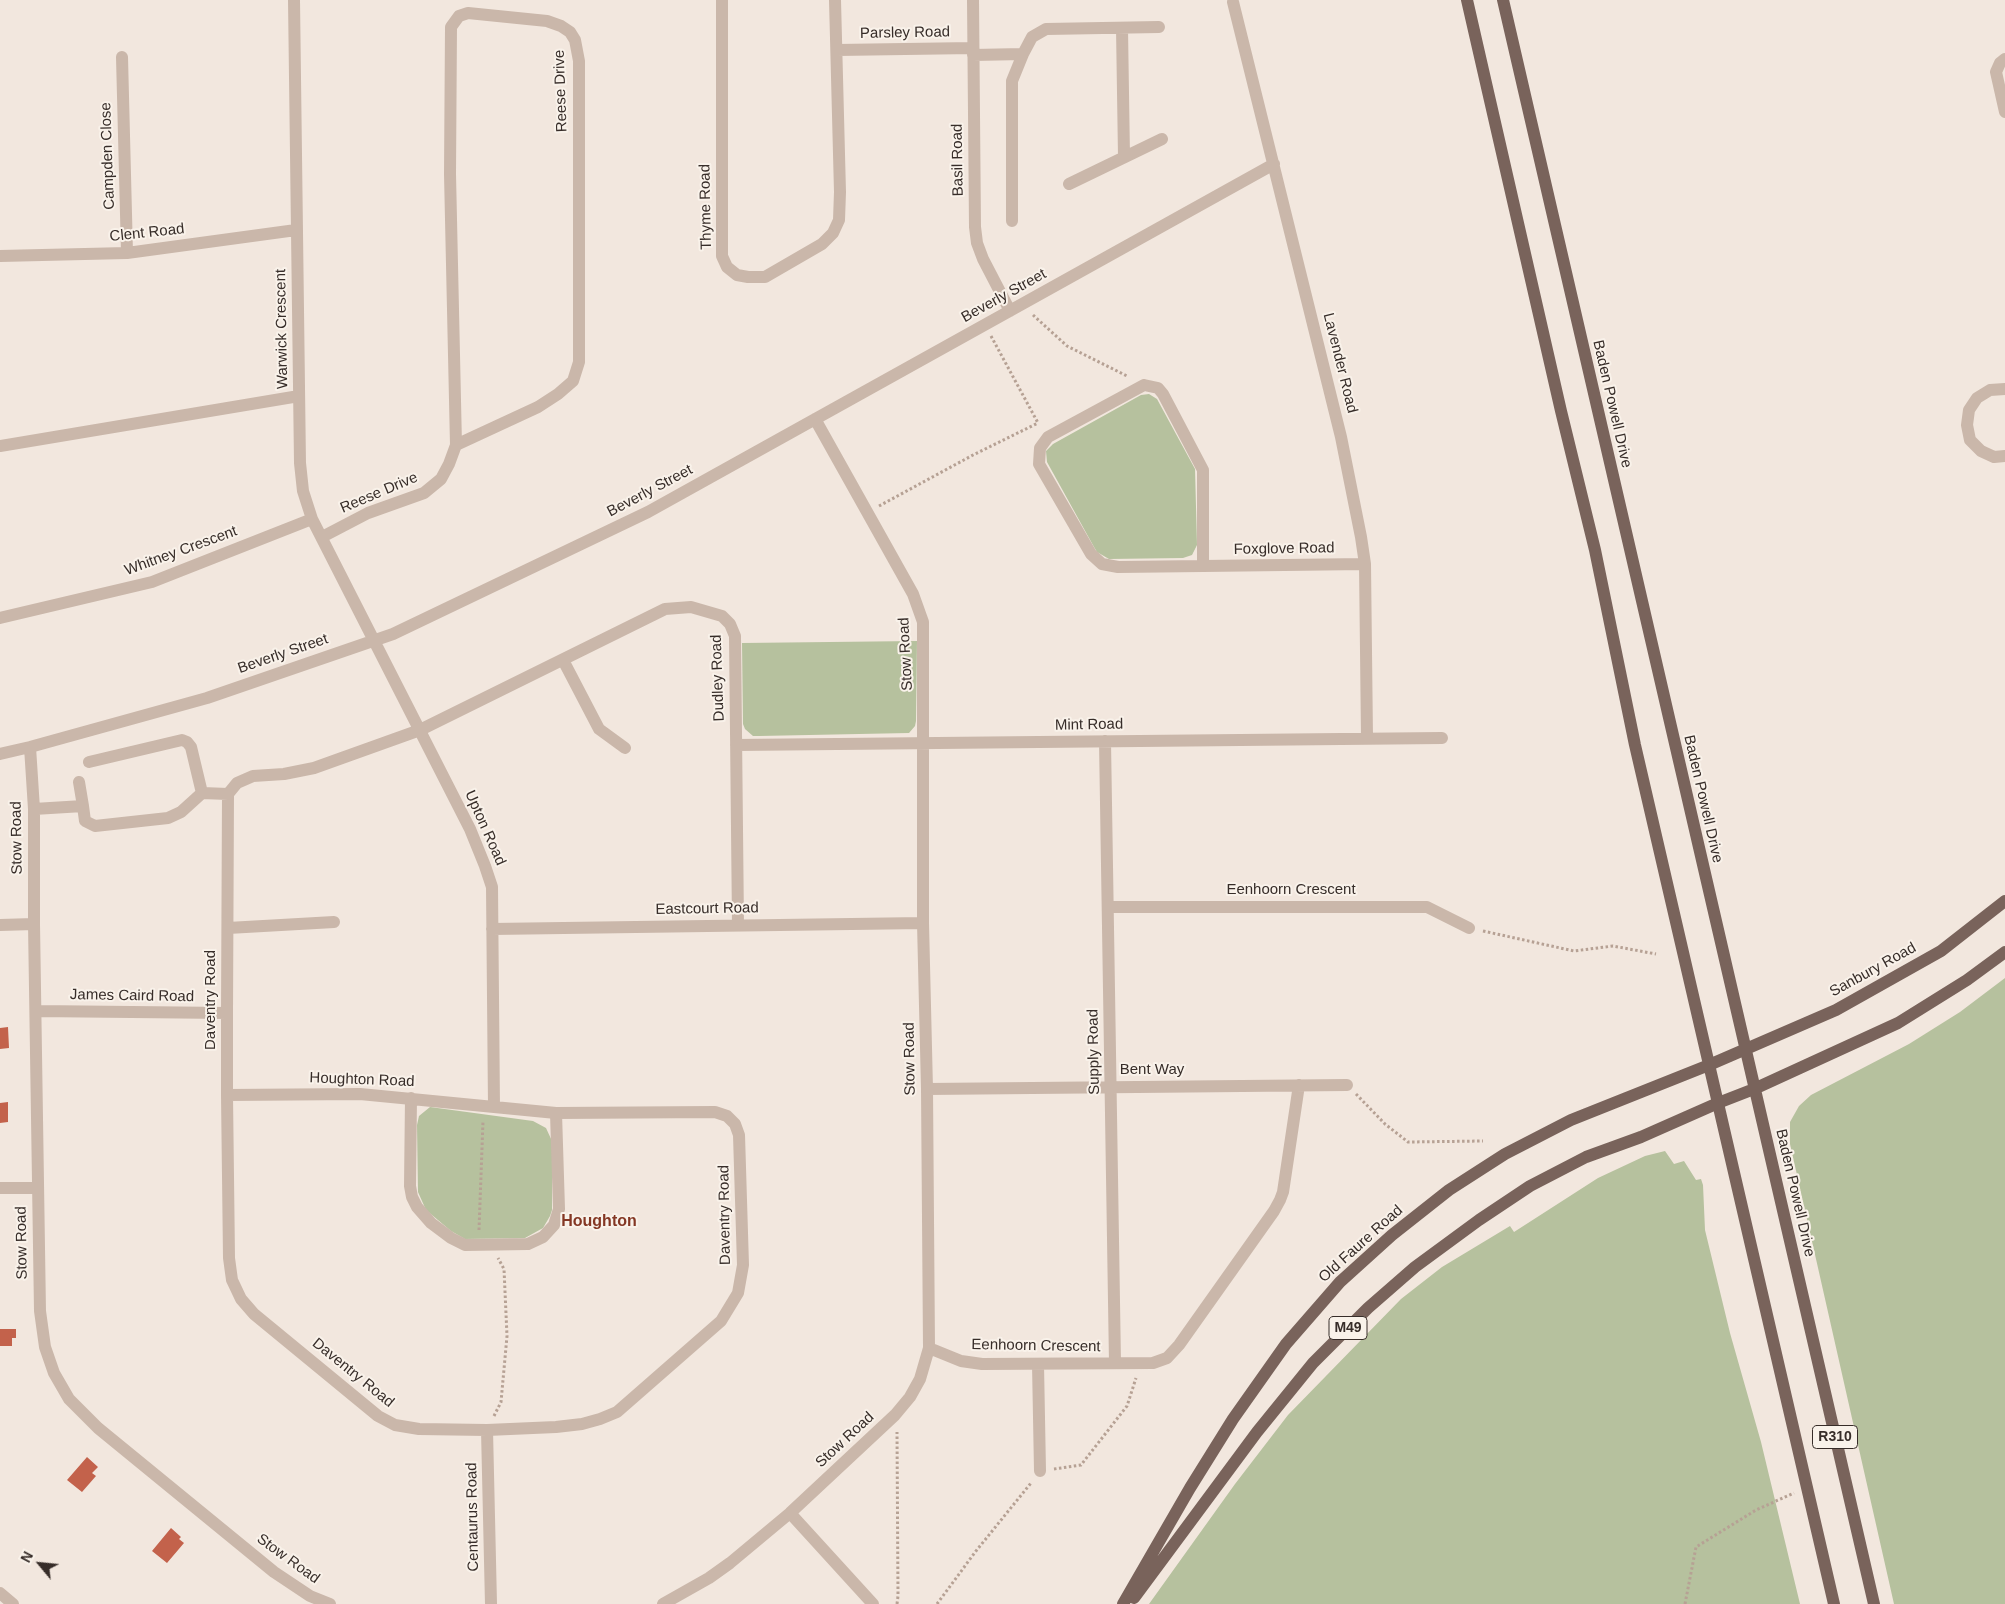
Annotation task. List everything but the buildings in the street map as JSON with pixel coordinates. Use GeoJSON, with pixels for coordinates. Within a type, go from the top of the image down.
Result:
{"type":"FeatureCollection","features":[{"type":"Feature","properties":{"kind":"main road","name":"R310"},"geometry":{"type":"LineString","coordinates":[[1467,0],[1594,550],[1635,745],[1708,1065],[1834,1604]]}},
{"type":"Feature","properties":{"kind":"main road","name":"Baden Powell Drive"},"geometry":{"type":"LineString","coordinates":[[1503,0],[1874,1604]]}},
{"type":"Feature","properties":{"kind":"main road","name":"Sanbury Road"},"geometry":{"type":"LineString","coordinates":[[1745,1048],[1836,1010],[1868,993],[1941,951],[2005,901]]}},
{"type":"Feature","properties":{"kind":"main road"},"geometry":{"type":"LineString","coordinates":[[1718,1103],[1754,1090],[1898,1023],[1967,980],[2005,952]]}},
{"type":"Feature","properties":{"kind":"main road","name":"Old Faure Road"},"geometry":{"type":"LineString","coordinates":[[1123,1604],[1190,1488],[1233,1419],[1286,1344],[1340,1282],[1392,1235],[1449,1190],[1505,1154],[1571,1120],[1708,1065],[1745,1048]]}},
{"type":"Feature","properties":{"kind":"main road","name":"M49"},"geometry":{"type":"LineString","coordinates":[[1130,1604],[1257,1432],[1313,1363],[1368,1308],[1415,1267],[1479,1220],[1530,1186],[1586,1157],[1641,1137],[1718,1103]]}},
{"type":"Feature","properties":{"kind":"street","name":"Warwick Crescent"},"geometry":{"type":"LineString","coordinates":[[294,0],[300,463],[303,491],[312,519],[375,640]]}},
{"type":"Feature","properties":{"kind":"street","name":"Thyme Road"},"geometry":{"type":"LineString","coordinates":[[722,0],[722,256],[727,267],[737,275],[748,277],[765,277],[822,244],[833,233],[839,220],[840,192],[835,0]]}},
{"type":"Feature","properties":{"kind":"street","name":"Basil Road"},"geometry":{"type":"LineString","coordinates":[[973,0],[975,227],[977,243],[983,259],[1010,311]]}},
{"type":"Feature","properties":{"kind":"street","name":"Lavender Road"},"geometry":{"type":"LineString","coordinates":[[1234,2],[1341,437],[1366,564],[1367,738]]}},
{"type":"Feature","properties":{"kind":"street","name":"Reese Drive"},"geometry":{"type":"LineString","coordinates":[[322,537],[368,513],[424,493],[441,479],[450,464],[456,445],[450,174],[451,27],[459,16],[468,13],[547,21],[561,26],[570,32],[575,40],[579,61],[579,362],[573,381],[558,394],[538,407],[456,445]]}},
{"type":"Feature","properties":{"kind":"street"},"geometry":{"type":"LineString","coordinates":[[1012,221],[1012,81],[1032,37],[1046,29],[1159,27]]}},
{"type":"Feature","properties":{"kind":"street"},"geometry":{"type":"LineString","coordinates":[[1122,28],[1124,157]]}},
{"type":"Feature","properties":{"kind":"street","name":"Parsley Road"},"geometry":{"type":"LineString","coordinates":[[837,50],[973,51],[1023,54]]}},
{"type":"Feature","properties":{"kind":"street","name":"Campden Close"},"geometry":{"type":"LineString","coordinates":[[122,57],[127,253]]}},
{"type":"Feature","properties":{"kind":"street"},"geometry":{"type":"LineString","coordinates":[[2005,59],[2000,63],[1996,72],[2005,112]]}},
{"type":"Feature","properties":{"kind":"street"},"geometry":{"type":"LineString","coordinates":[[1069,184],[1162,139]]}},
{"type":"Feature","properties":{"kind":"street","name":"Beverly Street"},"geometry":{"type":"LineString","coordinates":[[0,754],[207,698],[393,634],[648,512],[1274,164]]}},
{"type":"Feature","properties":{"kind":"street","name":"Clent Road"},"geometry":{"type":"LineString","coordinates":[[0,256],[127,253],[296,230]]}},
{"type":"Feature","properties":{"kind":"street"},"geometry":{"type":"LineString","coordinates":[[1137,388],[1144,385],[1152,386],[1163,394],[1203,470],[1203,566]]}},
{"type":"Feature","properties":{"kind":"street","name":"Foxglove Road"},"geometry":{"type":"LineString","coordinates":[[1137,388],[1048,437],[1040,448],[1038,464],[1091,554],[1102,564],[1118,567],[1366,564]]}},
{"type":"Feature","properties":{"kind":"street"},"geometry":{"type":"LineString","coordinates":[[2005,389],[1990,390],[1977,398],[1969,410],[1966,425],[1970,440],[1980,451],[1994,457],[2005,456]]}},
{"type":"Feature","properties":{"kind":"street"},"geometry":{"type":"LineString","coordinates":[[0,446],[299,396]]}},
{"type":"Feature","properties":{"kind":"street","name":"Stow Road"},"geometry":{"type":"LineString","coordinates":[[663,1604],[709,1578],[790,1513],[895,1416],[910,1397],[920,1379],[929,1348],[927,1089],[923,923],[923,622],[913,594],[815,419]]}},
{"type":"Feature","properties":{"kind":"street","name":"Whitney Crescent"},"geometry":{"type":"LineString","coordinates":[[0,618],[7,618],[152,582],[312,519]]}},
{"type":"Feature","properties":{"kind":"street","name":"Dudley Road"},"geometry":{"type":"LineString","coordinates":[[420,730],[665,609],[691,607],[722,616],[730,624],[735,636],[738,925]]}},
{"type":"Feature","properties":{"kind":"street","name":"Upton Road"},"geometry":{"type":"LineString","coordinates":[[375,640],[470,829],[492,887],[494,1107]]}},
{"type":"Feature","properties":{"kind":"street"},"geometry":{"type":"LineString","coordinates":[[563,660],[599,729],[625,748]]}},
{"type":"Feature","properties":{"kind":"street"},"geometry":{"type":"LineString","coordinates":[[79,782],[86,821],[95,826],[168,818],[181,812],[202,792],[228,794],[237,783],[253,776],[284,774],[314,768],[420,730]]}},
{"type":"Feature","properties":{"kind":"street","name":"Mint Road"},"geometry":{"type":"LineString","coordinates":[[736,745],[1442,738]]}},
{"type":"Feature","properties":{"kind":"street"},"geometry":{"type":"LineString","coordinates":[[89,762],[182,740],[187,742],[190,747],[202,792]]}},
{"type":"Feature","properties":{"kind":"street","name":"Supply Road"},"geometry":{"type":"LineString","coordinates":[[1105,741],[1115,1363]]}},
{"type":"Feature","properties":{"kind":"street","name":"Stow Road"},"geometry":{"type":"LineString","coordinates":[[30,747],[34,809],[37,1188],[40,1311],[45,1347],[54,1373],[69,1399],[98,1428],[274,1572],[310,1596],[330,1604]]}},
{"type":"Feature","properties":{"kind":"street","name":"Daventry Road"},"geometry":{"type":"LineString","coordinates":[[228,794],[227,1095],[230,1269],[236,1290],[247,1307],[386,1421],[413,1428],[487,1430],[582,1424],[617,1412],[721,1321],[738,1293],[742,1280],[743,1265],[739,1135],[735,1124],[727,1116],[715,1112],[556,1114],[494,1107]]}},
{"type":"Feature","properties":{"kind":"street"},"geometry":{"type":"LineString","coordinates":[[34,809],[83,806]]}},
{"type":"Feature","properties":{"kind":"street","name":"Eenhoorn Crescent"},"geometry":{"type":"LineString","coordinates":[[1108,907],[1427,907],[1468,928]]}},
{"type":"Feature","properties":{"kind":"street"},"geometry":{"type":"LineString","coordinates":[[228,928],[334,922]]}},
{"type":"Feature","properties":{"kind":"street","name":"Eastcourt Road"},"geometry":{"type":"LineString","coordinates":[[492,929],[923,923]]}},
{"type":"Feature","properties":{"kind":"street"},"geometry":{"type":"LineString","coordinates":[[0,925],[34,924]]}},
{"type":"Feature","properties":{"kind":"street","name":"James Caird Road"},"geometry":{"type":"LineString","coordinates":[[36,1011],[227,1013]]}},
{"type":"Feature","properties":{"kind":"street","name":"Eenhoorn Crescent"},"geometry":{"type":"LineString","coordinates":[[929,1348],[961,1361],[982,1364],[1140,1363],[1160,1361],[1174,1352],[1274,1211],[1283,1192],[1299,1085]]}},
{"type":"Feature","properties":{"kind":"street","name":"Bent Way"},"geometry":{"type":"LineString","coordinates":[[927,1089],[1347,1085]]}},
{"type":"Feature","properties":{"kind":"street","name":"Houghton Road"},"geometry":{"type":"LineString","coordinates":[[227,1095],[360,1094],[494,1107]]}},
{"type":"Feature","properties":{"kind":"street"},"geometry":{"type":"LineString","coordinates":[[411,1098],[410,1186],[417,1207],[431,1223],[465,1245],[528,1244],[543,1238],[554,1225],[559,1209],[556,1114]]}},
{"type":"Feature","properties":{"kind":"street"},"geometry":{"type":"LineString","coordinates":[[0,1188],[37,1188]]}},
{"type":"Feature","properties":{"kind":"street"},"geometry":{"type":"LineString","coordinates":[[1038,1364],[1040,1471]]}},
{"type":"Feature","properties":{"kind":"street","name":"Centaurus Road"},"geometry":{"type":"LineString","coordinates":[[487,1430],[491,1604]]}},
{"type":"Feature","properties":{"kind":"street"},"geometry":{"type":"LineString","coordinates":[[790,1513],[873,1604]]}},
{"type":"Feature","properties":{"kind":"street"},"geometry":{"type":"LineString","coordinates":[[0,1594],[13,1604]]}},
{"type":"Feature","properties":{"kind":"path"},"geometry":{"type":"LineString","coordinates":[[1025,303],[1034,318],[1067,346],[1132,379],[1137,388]]}},
{"type":"Feature","properties":{"kind":"path"},"geometry":{"type":"LineString","coordinates":[[989,333],[1040,427]]}},
{"type":"Feature","properties":{"kind":"path"},"geometry":{"type":"LineString","coordinates":[[868,512],[973,455],[1038,423]]}},
{"type":"Feature","properties":{"kind":"path"},"geometry":{"type":"LineString","coordinates":[[1468,928],[1574,951],[1612,946],[1656,954]]}},
{"type":"Feature","properties":{"kind":"path"},"geometry":{"type":"LineString","coordinates":[[1347,1085],[1385,1124],[1408,1142],[1483,1141]]}},
{"type":"Feature","properties":{"kind":"path"},"geometry":{"type":"LineString","coordinates":[[479,1237],[483,1118]]}},
{"type":"Feature","properties":{"kind":"path"},"geometry":{"type":"LineString","coordinates":[[487,1430],[501,1402],[507,1336],[504,1269],[492,1246]]}},
{"type":"Feature","properties":{"kind":"path"},"geometry":{"type":"LineString","coordinates":[[937,1604],[976,1551],[1040,1471],[1081,1465],[1127,1406],[1140,1363]]}},
{"type":"Feature","properties":{"kind":"path"},"geometry":{"type":"LineString","coordinates":[[895,1416],[898,1450],[897,1604]]}},
{"type":"Feature","properties":{"kind":"path"},"geometry":{"type":"LineString","coordinates":[[1686,1604],[1696,1547],[1756,1510],[1806,1488]]}},
{"type":"Feature","properties":{"kind":"green space"},"geometry":{"type":"Polygon","coordinates":[[[1149,394],[1157,399],[1195,469],[1197,545],[1192,555],[1183,558],[1109,559],[1097,552],[1094,547],[1047,462],[1046,451],[1053,444],[1141,395],[1149,394]]]}},
{"type":"Feature","properties":{"kind":"green space"},"geometry":{"type":"Polygon","coordinates":[[[917,641],[916,721],[915,726],[909,733],[753,736],[745,729],[743,724],[742,643],[917,641]]]}},
{"type":"Feature","properties":{"kind":"green space"},"geometry":{"type":"Polygon","coordinates":[[[2005,978],[2005,1604],[1894,1604],[1790,1144],[1790,1122],[1799,1106],[1811,1095],[1909,1044],[1960,1012],[2005,978]]]}},
{"type":"Feature","properties":{"kind":"green space"},"geometry":{"type":"Polygon","coordinates":[[[430,1107],[533,1121],[546,1128],[552,1141],[552,1210],[543,1228],[525,1238],[465,1239],[451,1231],[426,1210],[418,1192],[417,1125],[419,1116],[430,1107]]]}},
{"type":"Feature","properties":{"kind":"green space"},"geometry":{"type":"Polygon","coordinates":[[[1665,1151],[1674,1164],[1684,1161],[1696,1180],[1701,1179],[1703,1185],[1705,1230],[1730,1333],[1761,1442],[1800,1604],[1149,1604],[1235,1484],[1288,1415],[1401,1299],[1442,1267],[1510,1226],[1514,1232],[1598,1178],[1645,1156],[1665,1151]]]}},
{"type":"Feature","properties":{"kind":"district","name":"Houghton"},"geometry":{"type":"Point","coordinates":[599,1222]}}]}
